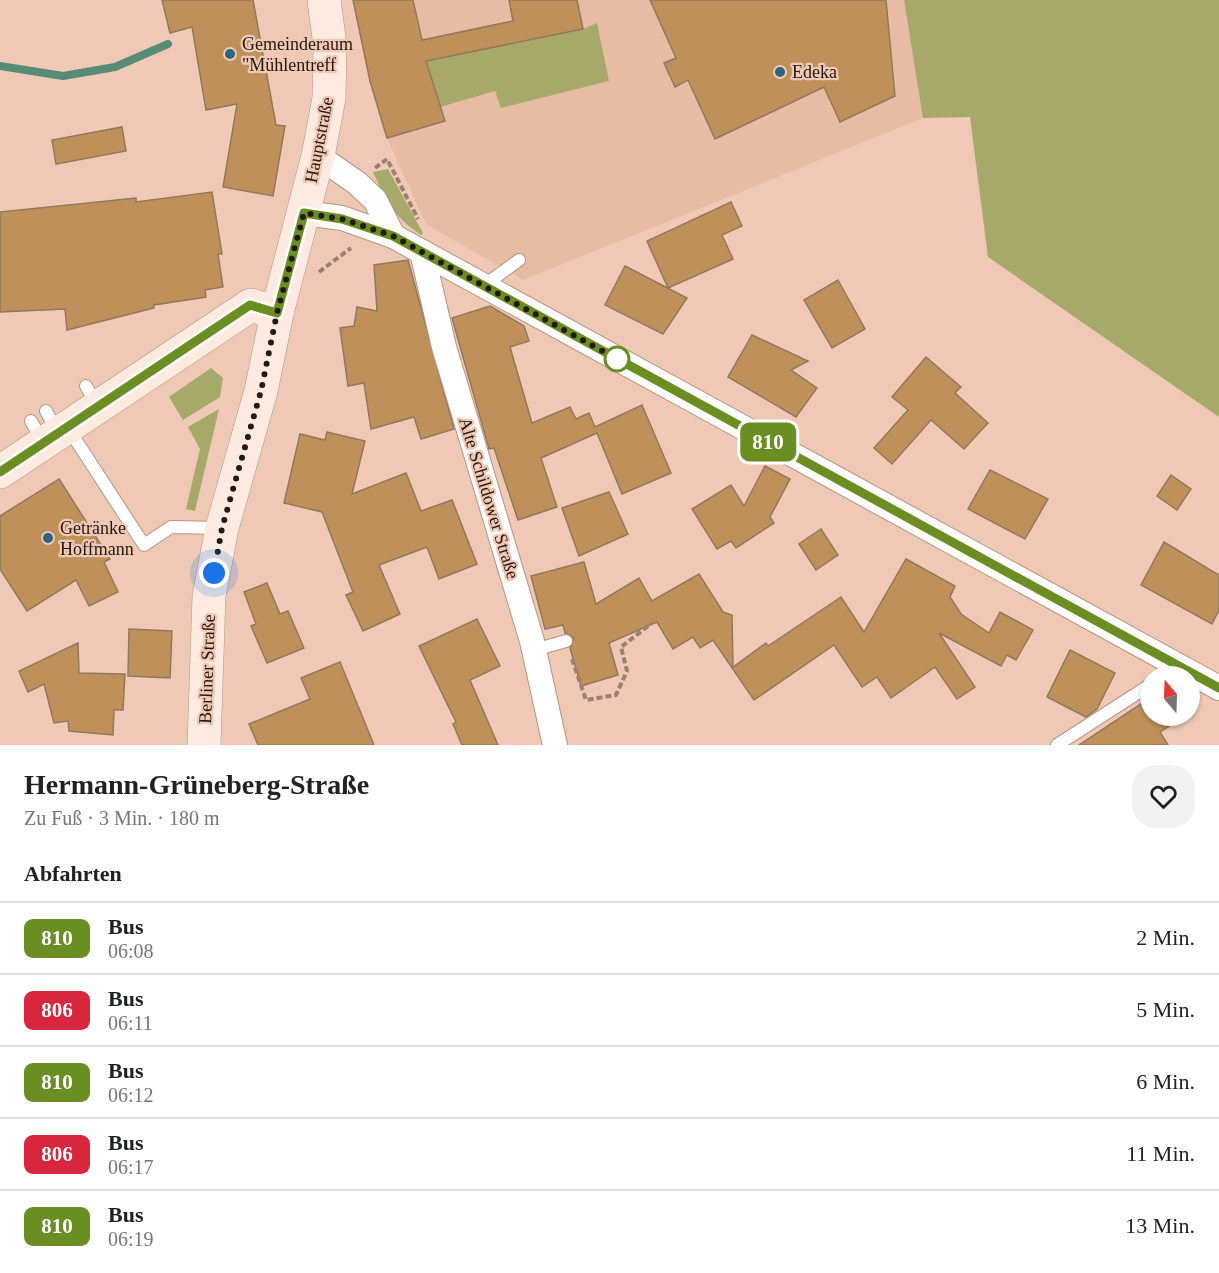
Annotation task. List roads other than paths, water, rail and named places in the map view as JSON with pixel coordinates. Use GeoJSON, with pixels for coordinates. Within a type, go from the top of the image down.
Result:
{"type":"FeatureCollection","features":[{"type":"Feature","properties":{"kind":"main road","name":"Hauptstraße"},"geometry":{"type":"LineString","coordinates":[[277,313],[318,156],[329,88],[330,45],[324,0]]}},
{"type":"Feature","properties":{"kind":"main road"},"geometry":{"type":"LineString","coordinates":[[0,472],[50,427],[92,396],[250,305],[277,313]]}},
{"type":"Feature","properties":{"kind":"main road","name":"Berliner Straße"},"geometry":{"type":"LineString","coordinates":[[204,745],[209,596],[222,528],[261,391],[277,313]]}},
{"type":"Feature","properties":{"kind":"street"},"geometry":{"type":"LineString","coordinates":[[318,156],[357,183],[375,200],[393,236]]}},
{"type":"Feature","properties":{"kind":"street"},"geometry":{"type":"LineString","coordinates":[[304,213],[342,219],[393,236],[1161,666]]}},
{"type":"Feature","properties":{"kind":"street","name":"Alte Schildower Straße"},"geometry":{"type":"LineString","coordinates":[[422,252],[444,347],[534,650],[555,745]]}},
{"type":"Feature","properties":{"kind":"street"},"geometry":{"type":"LineString","coordinates":[[1200,681],[1219,688]]}},
{"type":"Feature","properties":{"kind":"lane"},"geometry":{"type":"LineString","coordinates":[[482,287],[519,260]]}},
{"type":"Feature","properties":{"kind":"lane"},"geometry":{"type":"LineString","coordinates":[[50,427],[144,545],[171,527],[222,528]]}},
{"type":"Feature","properties":{"kind":"lane"},"geometry":{"type":"LineString","coordinates":[[534,650],[566,641]]}},
{"type":"Feature","properties":{"kind":"lane"},"geometry":{"type":"LineString","coordinates":[[1057,745],[1140,691]]}},
{"type":"Feature","properties":{"kind":"waterway"},"geometry":{"type":"LineString","coordinates":[[0,66],[63,76],[115,67],[168,44]]}},
{"type":"Feature","properties":{"kind":"place","name":"Gemeinderaum \"Mühlentreff"},"geometry":{"type":"Point","coordinates":[230,54]}},
{"type":"Feature","properties":{"kind":"place","name":"Edeka"},"geometry":{"type":"Point","coordinates":[780,72]}},
{"type":"Feature","properties":{"kind":"place","name":"Getränke Hoffmann"},"geometry":{"type":"Point","coordinates":[48,538]}}]}
